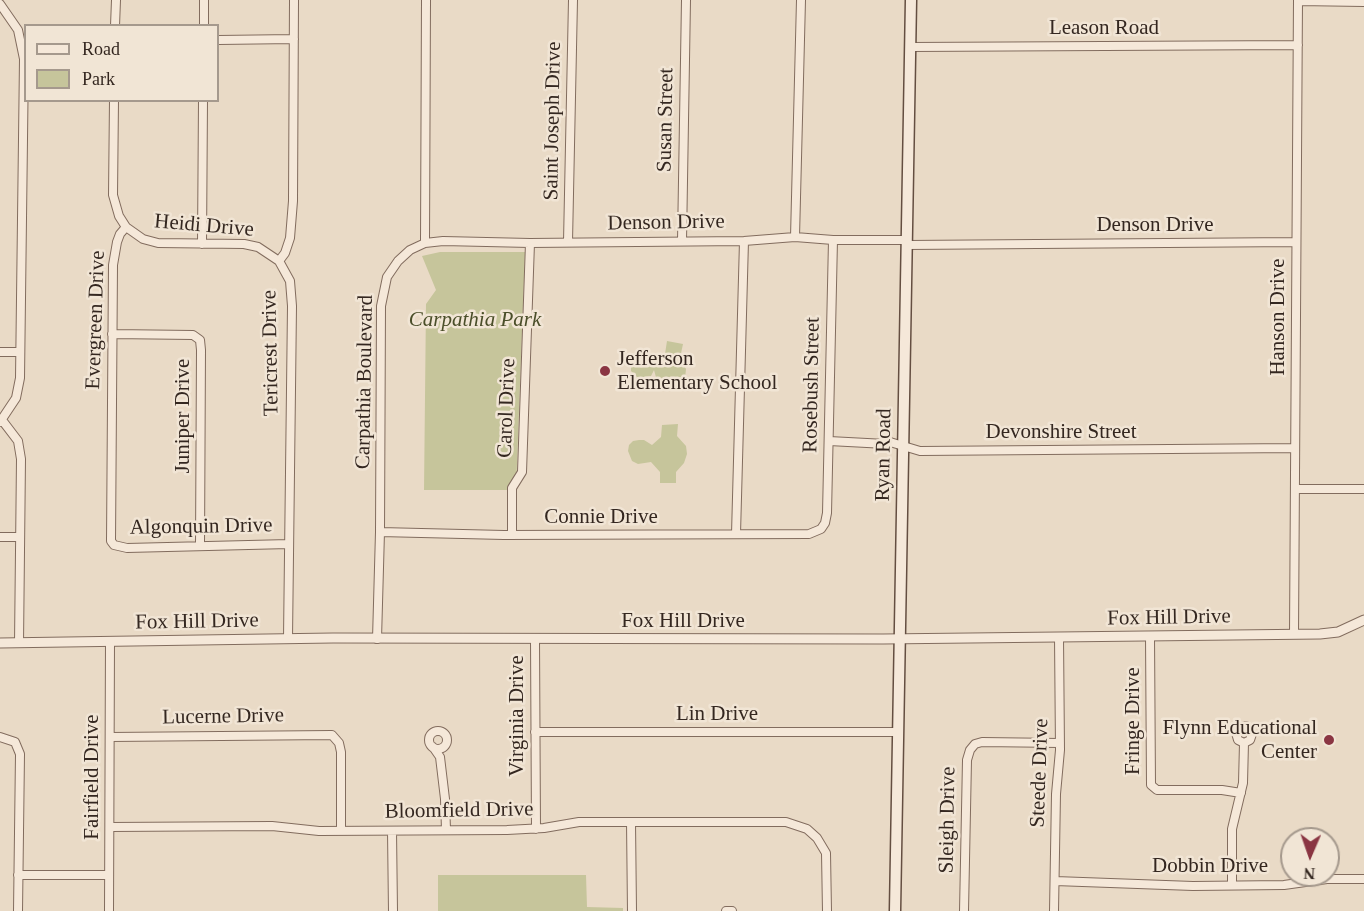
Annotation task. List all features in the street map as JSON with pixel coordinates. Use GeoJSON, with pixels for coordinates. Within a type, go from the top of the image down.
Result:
{"type":"FeatureCollection","features":[{"type":"Feature","properties":{"kind":"main road","name":"Ryan Road"},"geometry":{"type":"LineString","coordinates":[[895,911],[911,0]]}},
{"type":"Feature","properties":{"kind":"street"},"geometry":{"type":"LineString","coordinates":[[3,0],[0,4],[18,30],[24,59],[19,389],[1,421],[13,433],[20,450],[19,643]]}},
{"type":"Feature","properties":{"kind":"street"},"geometry":{"type":"LineString","coordinates":[[115,24],[116,0]]}},
{"type":"Feature","properties":{"kind":"street"},"geometry":{"type":"LineString","coordinates":[[204,0],[204,24]]}},
{"type":"Feature","properties":{"kind":"street","name":"Tericrest Drive"},"geometry":{"type":"LineString","coordinates":[[288,638],[291,294],[290,281],[279,261],[288,246],[292,219],[294,0]]}},
{"type":"Feature","properties":{"kind":"street"},"geometry":{"type":"LineString","coordinates":[[425,243],[426,0]]}},
{"type":"Feature","properties":{"kind":"street","name":"Saint Joseph Drive"},"geometry":{"type":"LineString","coordinates":[[568,242],[573,0]]}},
{"type":"Feature","properties":{"kind":"street","name":"Susan Street"},"geometry":{"type":"LineString","coordinates":[[682,241],[686,0]]}},
{"type":"Feature","properties":{"kind":"street"},"geometry":{"type":"LineString","coordinates":[[795,237],[801,0]]}},
{"type":"Feature","properties":{"kind":"street"},"geometry":{"type":"LineString","coordinates":[[1298,1],[1364,2]]}},
{"type":"Feature","properties":{"kind":"street","name":"Hanson Drive"},"geometry":{"type":"LineString","coordinates":[[1294,634],[1298,1]]}},
{"type":"Feature","properties":{"kind":"street"},"geometry":{"type":"LineString","coordinates":[[219,40],[294,39]]}},
{"type":"Feature","properties":{"kind":"street","name":"Leason Road"},"geometry":{"type":"LineString","coordinates":[[910,47],[1298,45]]}},
{"type":"Feature","properties":{"kind":"street","name":"Evergreen Drive"},"geometry":{"type":"LineString","coordinates":[[114,102],[113,195],[118,216],[126,227],[120,234],[114,254],[110,532],[114,545]]}},
{"type":"Feature","properties":{"kind":"street"},"geometry":{"type":"LineString","coordinates":[[202,244],[203,102]]}},
{"type":"Feature","properties":{"kind":"street","name":"Heidi Drive"},"geometry":{"type":"LineString","coordinates":[[126,227],[135,235],[154,243],[251,245],[266,251],[279,261]]}},
{"type":"Feature","properties":{"kind":"street","name":"Denson Drive"},"geometry":{"type":"LineString","coordinates":[[425,243],[443,241],[530,243],[744,241],[795,237],[907,242],[1296,242]]}},
{"type":"Feature","properties":{"kind":"street","name":"Rosebush Street"},"geometry":{"type":"LineString","coordinates":[[820,529],[825,523],[827,513],[833,240]]}},
{"type":"Feature","properties":{"kind":"street"},"geometry":{"type":"LineString","coordinates":[[736,534],[744,241]]}},
{"type":"Feature","properties":{"kind":"street","name":"Carpathia Boulevard"},"geometry":{"type":"LineString","coordinates":[[377,639],[383,292],[387,277],[398,261],[410,250],[425,243]]}},
{"type":"Feature","properties":{"kind":"street","name":"Carol Drive"},"geometry":{"type":"LineString","coordinates":[[512,535],[512,488],[522,472],[530,243]]}},
{"type":"Feature","properties":{"kind":"street","name":"Juniper Drive"},"geometry":{"type":"LineString","coordinates":[[112,334],[193,335],[200,340],[200,546]]}},
{"type":"Feature","properties":{"kind":"street"},"geometry":{"type":"LineString","coordinates":[[0,352],[20,352]]}},
{"type":"Feature","properties":{"kind":"street","name":"Devonshire Street"},"geometry":{"type":"LineString","coordinates":[[829,441],[886,444],[890,442],[920,451],[1295,448]]}},
{"type":"Feature","properties":{"kind":"street"},"geometry":{"type":"LineString","coordinates":[[1295,489],[1364,489]]}},
{"type":"Feature","properties":{"kind":"street","name":"Connie Drive"},"geometry":{"type":"LineString","coordinates":[[380,532],[512,535],[809,534],[820,529]]}},
{"type":"Feature","properties":{"kind":"street"},"geometry":{"type":"LineString","coordinates":[[0,537],[19,537]]}},
{"type":"Feature","properties":{"kind":"street","name":"Algonquin Drive"},"geometry":{"type":"LineString","coordinates":[[114,545],[127,548],[289,544]]}},
{"type":"Feature","properties":{"kind":"street","name":"Fox Hill Drive"},"geometry":{"type":"LineString","coordinates":[[0,643],[288,638],[899,638],[1294,634],[1338,632],[1364,620]]}},
{"type":"Feature","properties":{"kind":"street","name":"Fringe Drive"},"geometry":{"type":"LineString","coordinates":[[1150,636],[1150,785],[1157,790],[1222,790],[1241,794]]}},
{"type":"Feature","properties":{"kind":"street","name":"Steede Drive"},"geometry":{"type":"LineString","coordinates":[[1054,911],[1060,743],[1059,637]]}},
{"type":"Feature","properties":{"kind":"street","name":"Virginia Drive"},"geometry":{"type":"LineString","coordinates":[[535,639],[536,829]]}},
{"type":"Feature","properties":{"kind":"street","name":"Fairfield Drive"},"geometry":{"type":"LineString","coordinates":[[109,911],[110,642]]}},
{"type":"Feature","properties":{"kind":"street"},"geometry":{"type":"LineString","coordinates":[[440,757],[429,740],[436,731],[442,732],[447,741],[440,757],[446,830]]}},
{"type":"Feature","properties":{"kind":"street","name":"Lin Drive"},"geometry":{"type":"LineString","coordinates":[[535,732],[898,732]]}},
{"type":"Feature","properties":{"kind":"street","name":"Lucerne Drive"},"geometry":{"type":"LineString","coordinates":[[110,737],[326,734],[336,738],[341,752],[341,831]]}},
{"type":"Feature","properties":{"kind":"street"},"geometry":{"type":"LineString","coordinates":[[0,737],[15,742],[20,754],[18,911]]}},
{"type":"Feature","properties":{"kind":"street","name":"Sleigh Drive"},"geometry":{"type":"LineString","coordinates":[[964,911],[967,760],[970,750],[975,744],[982,742],[1060,743]]}},
{"type":"Feature","properties":{"kind":"street"},"geometry":{"type":"LineString","coordinates":[[1232,885],[1232,829],[1244,775],[1244,743]]}},
{"type":"Feature","properties":{"kind":"street"},"geometry":{"type":"LineString","coordinates":[[433,747],[439,749],[444,746]]}},
{"type":"Feature","properties":{"kind":"street","name":"Bloomfield Drive"},"geometry":{"type":"LineString","coordinates":[[110,827],[272,826],[308,831],[393,831],[536,829],[579,822],[778,821],[793,823],[807,829],[817,838],[826,853],[827,911]]}},
{"type":"Feature","properties":{"kind":"street"},"geometry":{"type":"LineString","coordinates":[[631,822],[632,911]]}},
{"type":"Feature","properties":{"kind":"street"},"geometry":{"type":"LineString","coordinates":[[393,831],[393,911]]}},
{"type":"Feature","properties":{"kind":"street"},"geometry":{"type":"LineString","coordinates":[[18,875],[109,875]]}},
{"type":"Feature","properties":{"kind":"street","name":"Dobbin Drive"},"geometry":{"type":"LineString","coordinates":[[1055,881],[1193,886],[1291,884],[1327,879],[1364,879]]}},
{"type":"Feature","properties":{"kind":"street"},"geometry":{"type":"LineString","coordinates":[[726,911],[732,911]]}},
{"type":"Feature","properties":{"kind":"green space","name":"Carpathia Park"},"geometry":{"type":"Polygon","coordinates":[[[440,252],[525,252],[516,490],[424,490],[426,304],[436,290],[422,256],[440,252]]]}},
{"type":"Feature","properties":{"kind":"green space"},"geometry":{"type":"Polygon","coordinates":[[[667,341],[683,344],[680,358],[686,369],[685,379],[677,385],[667,387],[657,381],[654,370],[651,376],[645,377],[637,377],[631,371],[631,363],[640,352],[655,358],[665,354],[667,341]]]}},
{"type":"Feature","properties":{"kind":"green space"},"geometry":{"type":"Polygon","coordinates":[[[678,424],[677,436],[686,446],[687,454],[684,463],[676,472],[676,483],[660,483],[660,472],[651,462],[638,464],[632,461],[628,451],[629,445],[633,441],[644,440],[652,445],[661,437],[662,425],[678,424]]]}},
{"type":"Feature","properties":{"kind":"green space"},"geometry":{"type":"Polygon","coordinates":[[[438,875],[586,875],[587,907],[623,908],[623,911],[438,911],[438,875]]]}},
{"type":"Feature","properties":{"kind":"place","name":"Jefferson Elementary School"},"geometry":{"type":"Point","coordinates":[605,371]}},
{"type":"Feature","properties":{"kind":"place","name":"Flynn Educational Center"},"geometry":{"type":"Point","coordinates":[1329,740]}}]}
